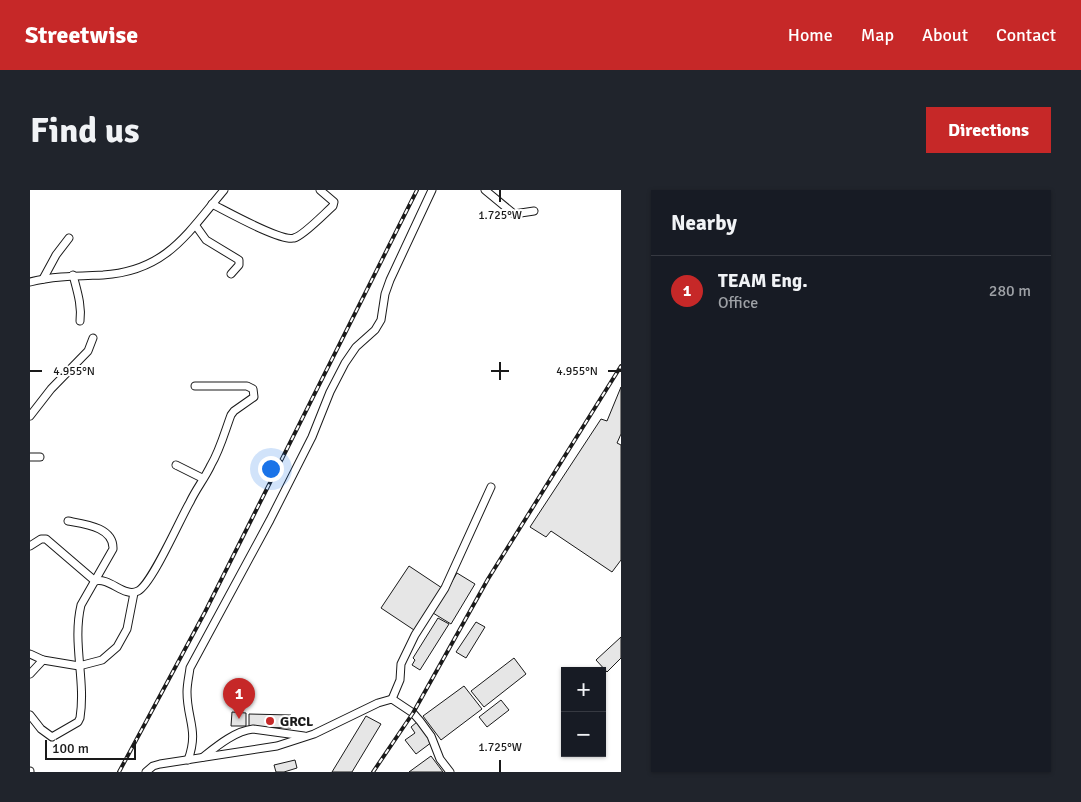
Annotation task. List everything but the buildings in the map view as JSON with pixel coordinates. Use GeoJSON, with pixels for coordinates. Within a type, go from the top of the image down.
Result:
{"type":"FeatureCollection","features":[{"type":"Feature","properties":{"kind":"street"},"geometry":{"type":"LineString","coordinates":[[30,282],[73,275],[130,271],[156,261],[180,243],[224,190]]}},
{"type":"Feature","properties":{"kind":"street"},"geometry":{"type":"LineString","coordinates":[[212,204],[270,232],[291,239],[298,236],[333,206],[334,202],[320,190]]}},
{"type":"Feature","properties":{"kind":"street"},"geometry":{"type":"LineString","coordinates":[[188,760],[193,746],[194,733],[186,694],[190,668],[270,520],[312,437],[330,392],[345,363],[356,347],[375,330],[381,320],[385,294],[390,280],[432,190]]}},
{"type":"Feature","properties":{"kind":"street"},"geometry":{"type":"LineString","coordinates":[[485,190],[514,214],[534,212]]}},
{"type":"Feature","properties":{"kind":"street"},"geometry":{"type":"LineString","coordinates":[[196,226],[206,240],[239,260],[239,265],[231,274]]}},
{"type":"Feature","properties":{"kind":"street"},"geometry":{"type":"LineString","coordinates":[[43,279],[56,255],[69,238]]}},
{"type":"Feature","properties":{"kind":"street"},"geometry":{"type":"LineString","coordinates":[[73,275],[80,302],[80,321]]}},
{"type":"Feature","properties":{"kind":"street"},"geometry":{"type":"LineString","coordinates":[[30,416],[51,389],[88,351],[94,338]]}},
{"type":"Feature","properties":{"kind":"street"},"geometry":{"type":"LineString","coordinates":[[30,546],[41,539],[46,539],[95,581],[104,580],[127,592],[134,593],[142,589],[202,478],[212,465],[231,415],[254,397],[253,389],[247,386],[195,386]]}},
{"type":"Feature","properties":{"kind":"street"},"geometry":{"type":"LineString","coordinates":[[30,457],[40,457]]}},
{"type":"Feature","properties":{"kind":"street"},"geometry":{"type":"LineString","coordinates":[[176,464],[202,478]]}},
{"type":"Feature","properties":{"kind":"street"},"geometry":{"type":"LineString","coordinates":[[392,699],[400,680],[401,664],[415,635],[445,588],[491,487]]}},
{"type":"Feature","properties":{"kind":"street"},"geometry":{"type":"LineString","coordinates":[[30,715],[41,729],[52,737],[78,722],[82,688],[77,641],[78,615],[81,605],[113,548],[108,535],[101,530],[68,521]]}},
{"type":"Feature","properties":{"kind":"street"},"geometry":{"type":"LineString","coordinates":[[30,654],[43,660],[79,666],[102,660],[117,647],[127,629],[134,593]]}},
{"type":"Feature","properties":{"kind":"street"},"geometry":{"type":"LineString","coordinates":[[30,674],[43,660]]}},
{"type":"Feature","properties":{"kind":"street"},"geometry":{"type":"LineString","coordinates":[[146,772],[160,764],[278,746],[307,736],[378,703],[392,699],[413,713],[420,721],[431,736],[440,759],[450,772]]}},
{"type":"Feature","properties":{"kind":"street"},"geometry":{"type":"LineString","coordinates":[[200,758],[220,743],[246,730],[254,729],[307,736]]}},
{"type":"Feature","properties":{"kind":"railway"},"geometry":{"type":"LineString","coordinates":[[119,772],[205,612],[417,190]]}},
{"type":"Feature","properties":{"kind":"railway"},"geometry":{"type":"LineString","coordinates":[[373,772],[413,713],[488,579],[621,366]]}},
{"type":"Feature","properties":{"kind":"place","name":"TEAM Eng."},"geometry":{"type":"Point","coordinates":[239,719]}},
{"type":"Feature","properties":{"kind":"place","name":"GRCL"},"geometry":{"type":"Point","coordinates":[270,721]}}]}
